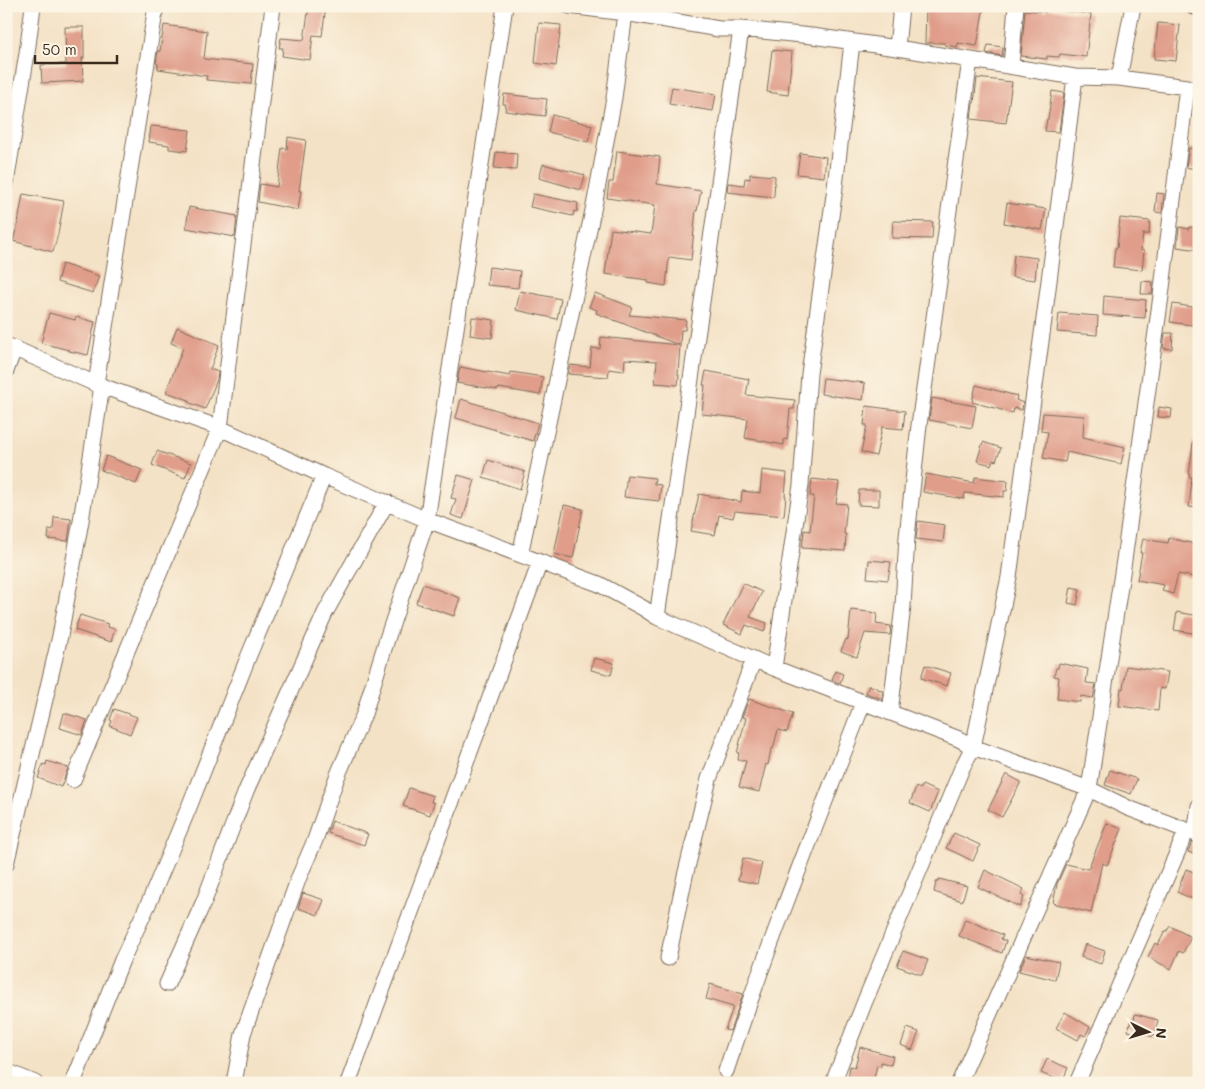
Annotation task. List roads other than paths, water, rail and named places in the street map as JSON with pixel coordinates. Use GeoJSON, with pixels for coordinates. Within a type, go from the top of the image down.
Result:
{"type":"FeatureCollection","features":[{"type":"Feature","properties":{"kind":"street"},"geometry":{"type":"LineString","coordinates":[[6,183],[33,6]]}},
{"type":"Feature","properties":{"kind":"street"},"geometry":{"type":"LineString","coordinates":[[6,864],[60,636],[81,521],[99,385],[156,6]]}},
{"type":"Feature","properties":{"kind":"street"},"geometry":{"type":"LineString","coordinates":[[73,780],[220,428],[273,6]]}},
{"type":"Feature","properties":{"kind":"street"},"geometry":{"type":"LineString","coordinates":[[234,1083],[243,1034],[299,877],[364,714],[427,520],[506,6]]}},
{"type":"Feature","properties":{"kind":"street"},"geometry":{"type":"LineString","coordinates":[[569,6],[625,13],[719,29],[741,29],[812,36],[1075,77],[1119,78],[1193,89],[1089,789],[959,1083]]}},
{"type":"Feature","properties":{"kind":"street"},"geometry":{"type":"LineString","coordinates":[[897,48],[901,6]]}},
{"type":"Feature","properties":{"kind":"street"},"geometry":{"type":"LineString","coordinates":[[1011,66],[1016,6]]}},
{"type":"Feature","properties":{"kind":"street"},"geometry":{"type":"LineString","coordinates":[[1119,78],[1133,6]]}},
{"type":"Feature","properties":{"kind":"street"},"geometry":{"type":"LineString","coordinates":[[520,555],[595,201],[614,98],[625,13]]}},
{"type":"Feature","properties":{"kind":"street"},"geometry":{"type":"LineString","coordinates":[[657,617],[741,29]]}},
{"type":"Feature","properties":{"kind":"street"},"geometry":{"type":"LineString","coordinates":[[774,668],[801,485],[809,374],[834,196],[852,43]]}},
{"type":"Feature","properties":{"kind":"street"},"geometry":{"type":"LineString","coordinates":[[890,713],[903,606],[907,537],[920,425],[970,60]]}},
{"type":"Feature","properties":{"kind":"street"},"geometry":{"type":"LineString","coordinates":[[833,1083],[958,777],[973,747],[1009,577],[1075,77]]}},
{"type":"Feature","properties":{"kind":"street"},"geometry":{"type":"LineString","coordinates":[[6,371],[10,347],[99,385],[220,428],[324,476],[427,520],[599,584],[657,617],[774,668],[959,739],[973,747],[1089,789],[1128,808],[1193,832]]}},
{"type":"Feature","properties":{"kind":"street"},"geometry":{"type":"LineString","coordinates":[[73,1083],[122,960],[190,808],[249,655],[324,476]]}},
{"type":"Feature","properties":{"kind":"street"},"geometry":{"type":"LineString","coordinates":[[167,984],[204,901],[246,791],[325,613],[387,502]]}},
{"type":"Feature","properties":{"kind":"street"},"geometry":{"type":"LineString","coordinates":[[348,1083],[540,562]]}},
{"type":"Feature","properties":{"kind":"street"},"geometry":{"type":"LineString","coordinates":[[668,958],[685,876],[709,779],[754,659]]}},
{"type":"Feature","properties":{"kind":"street"},"geometry":{"type":"LineString","coordinates":[[726,1071],[740,1028],[863,703]]}},
{"type":"Feature","properties":{"kind":"street"},"geometry":{"type":"LineString","coordinates":[[1077,1083],[1193,832],[1199,806]]}},
{"type":"Feature","properties":{"kind":"street"},"geometry":{"type":"LineString","coordinates":[[6,1071],[35,1083]]}}]}
